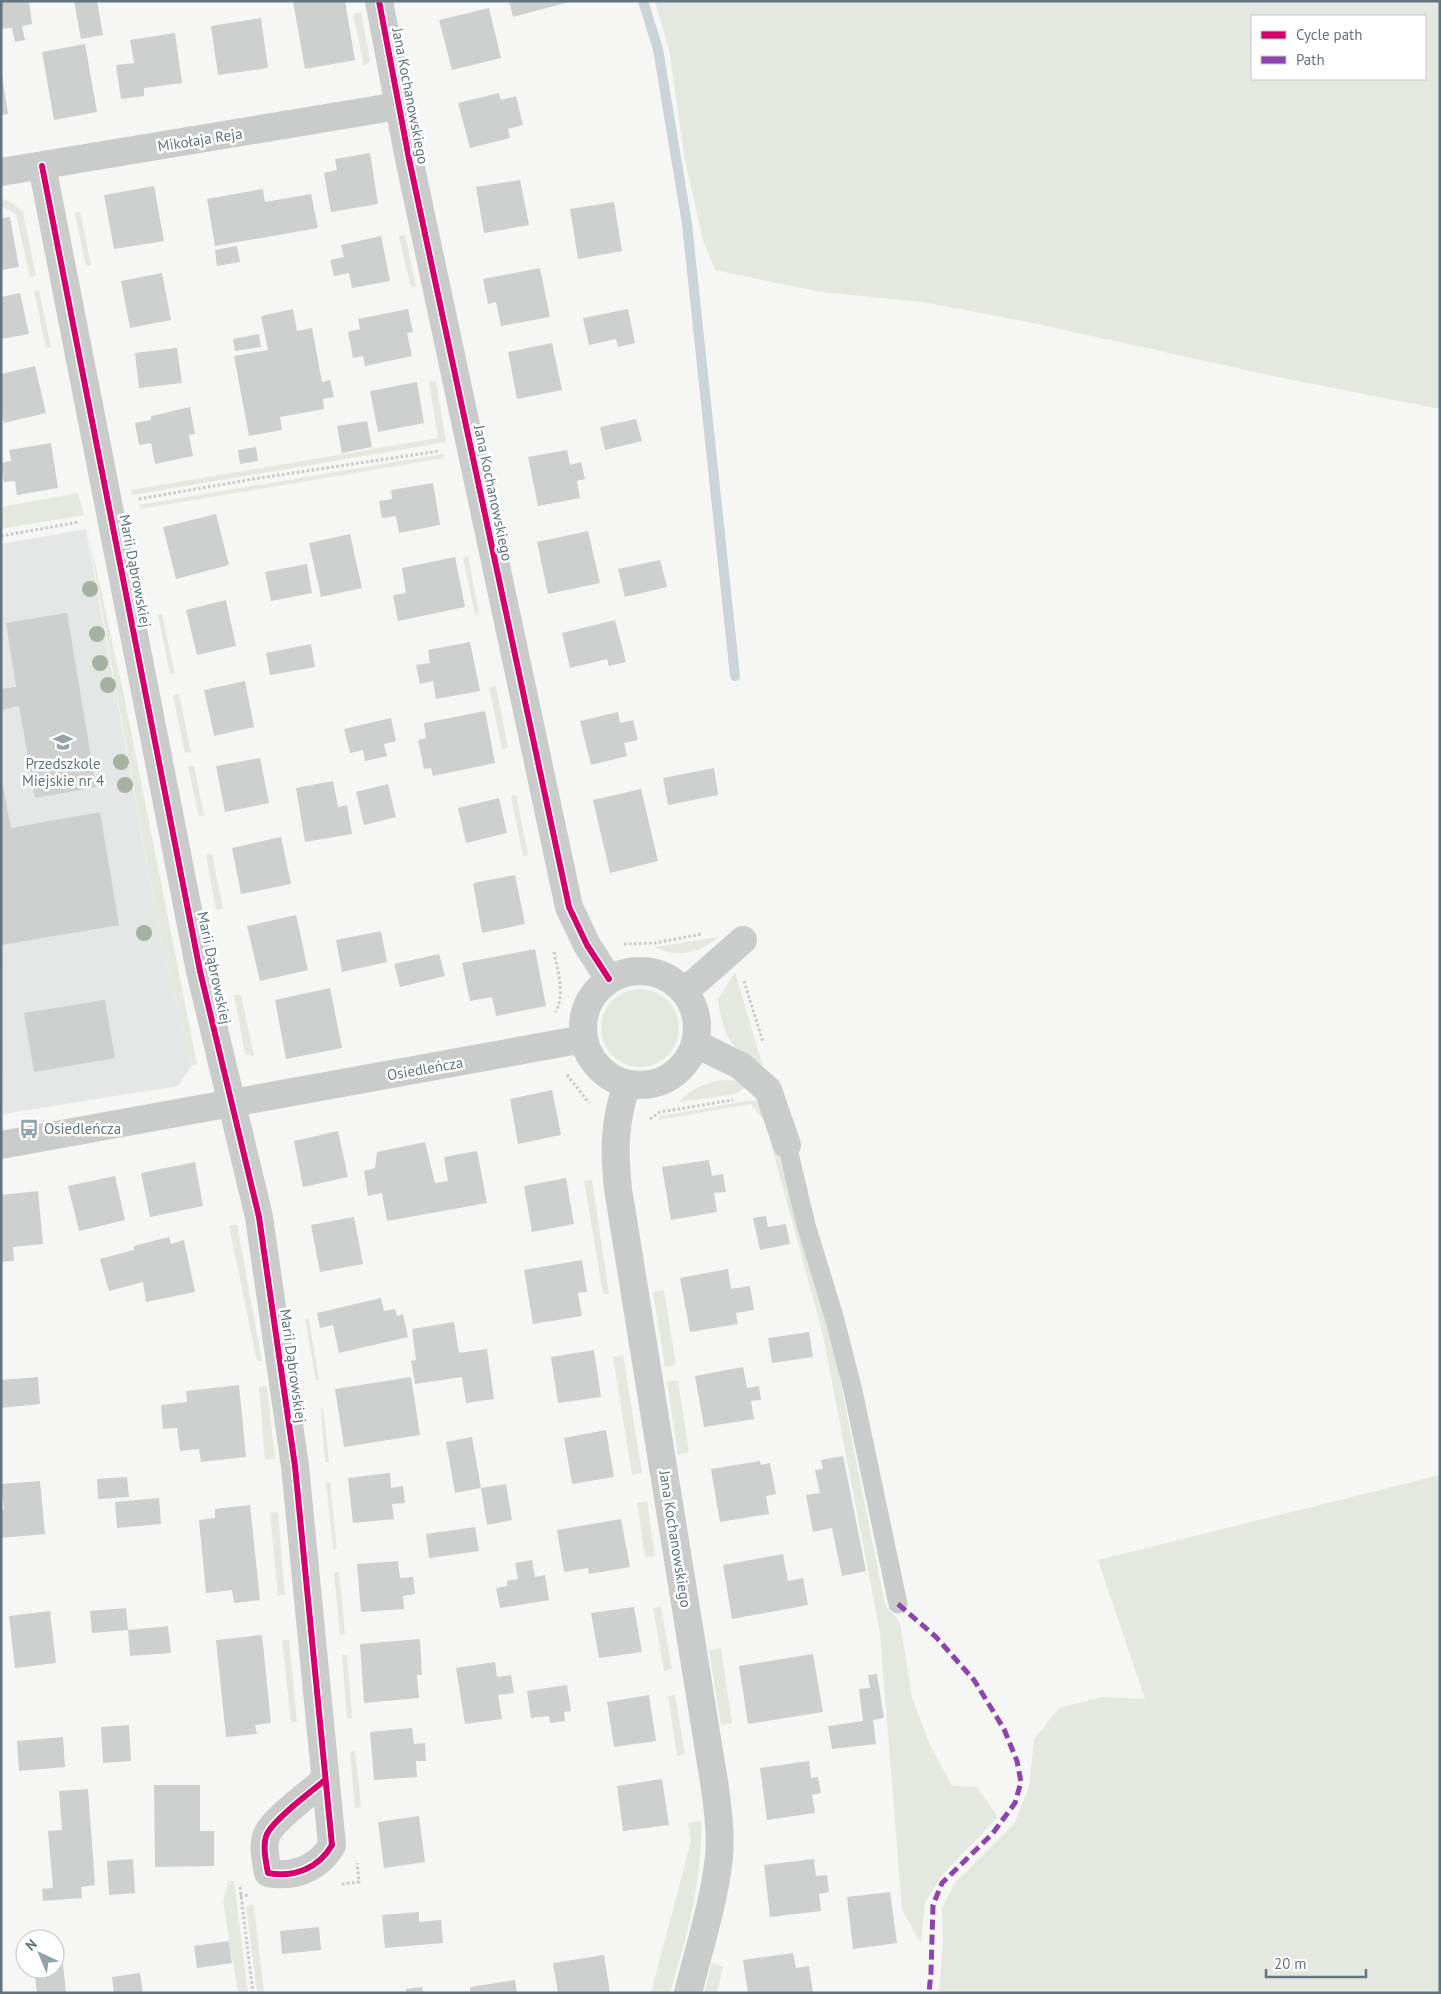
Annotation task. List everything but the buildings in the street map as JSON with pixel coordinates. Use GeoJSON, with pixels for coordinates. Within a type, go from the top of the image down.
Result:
{"type":"FeatureCollection","features":[{"type":"Feature","properties":{"kind":"street","name":"Jana Kochanowskiego"},"geometry":{"type":"LineString","coordinates":[[379,1],[398,106],[568,907],[587,945],[609,979]]}},
{"type":"Feature","properties":{"kind":"street","name":"Mikołaja Reja"},"geometry":{"type":"LineString","coordinates":[[1,172],[398,106]]}},
{"type":"Feature","properties":{"kind":"street","name":"Marii Dąbrowskiej"},"geometry":{"type":"LineString","coordinates":[[42,166],[198,961],[259,1217],[295,1466],[325,1780]]}},
{"type":"Feature","properties":{"kind":"street"},"geometry":{"type":"LineString","coordinates":[[685,991],[738,944]]}},
{"type":"Feature","properties":{"kind":"street"},"geometry":{"type":"LineString","coordinates":[[650,971],[663,975],[685,991],[692,1003],[698,1030],[696,1044],[688,1060],[677,1073],[661,1082],[644,1086],[626,1085],[611,1078],[598,1068],[589,1055],[584,1039],[583,1022],[587,1005],[596,991],[609,979],[629,972],[650,971]]}},
{"type":"Feature","properties":{"kind":"street","name":"Osiedleńcza"},"geometry":{"type":"LineString","coordinates":[[1,1145],[584,1039]]}},
{"type":"Feature","properties":{"kind":"street"},"geometry":{"type":"LineString","coordinates":[[696,1044],[741,1066],[768,1090],[787,1145]]}},
{"type":"Feature","properties":{"kind":"street","name":"Jana Kochanowskiego"},"geometry":{"type":"LineString","coordinates":[[626,1085],[620,1105],[614,1152],[618,1189],[715,1788],[719,1828],[719,1856],[714,1889],[688,1993]]}},
{"type":"Feature","properties":{"kind":"lane"},"geometry":{"type":"LineString","coordinates":[[787,1145],[806,1225],[835,1320],[853,1391],[898,1604]]}},
{"type":"Feature","properties":{"kind":"path"},"geometry":{"type":"LineString","coordinates":[[138,500],[253,479],[444,450]]}},
{"type":"Feature","properties":{"kind":"path"},"geometry":{"type":"LineString","coordinates":[[1,536],[83,522]]}},
{"type":"Feature","properties":{"kind":"path"},"geometry":{"type":"LineString","coordinates":[[617,941],[637,944],[656,943],[716,931],[725,932],[738,944],[764,1045]]}},
{"type":"Feature","properties":{"kind":"path"},"geometry":{"type":"LineString","coordinates":[[553,950],[561,987],[561,1001],[553,1017]]}},
{"type":"Feature","properties":{"kind":"path"},"geometry":{"type":"LineString","coordinates":[[560,1072],[568,1075],[594,1109]]}},
{"type":"Feature","properties":{"kind":"path"},"geometry":{"type":"LineString","coordinates":[[645,1123],[660,1112],[737,1099],[768,1090]]}},
{"type":"Feature","properties":{"kind":"path"},"geometry":{"type":"LineString","coordinates":[[239,1880],[253,1993]]}},
{"type":"Feature","properties":{"kind":"shaded area"},"geometry":{"type":"Polygon","coordinates":[[[655,1],[1440,1],[1440,409],[1278,377],[1024,321],[922,302],[821,292],[715,270],[703,240],[685,160],[669,50],[655,1]]]}},
{"type":"Feature","properties":{"kind":"shaded area"},"geometry":{"type":"Polygon","coordinates":[[[361,12],[370,61],[364,66],[353,14],[361,12]]]}},
{"type":"Feature","properties":{"kind":"shaded area"},"geometry":{"type":"Polygon","coordinates":[[[1,198],[12,203],[23,212],[36,276],[30,277],[16,214],[1,206],[1,198]]]}},
{"type":"Feature","properties":{"kind":"shaded area"},"geometry":{"type":"Polygon","coordinates":[[[80,212],[91,265],[86,266],[75,213],[80,212]]]}},
{"type":"Feature","properties":{"kind":"shaded area"},"geometry":{"type":"Polygon","coordinates":[[[405,235],[416,286],[411,288],[399,236],[405,235]]]}},
{"type":"Feature","properties":{"kind":"shaded area"},"geometry":{"type":"Polygon","coordinates":[[[39,290],[51,347],[46,348],[34,291],[39,290]]]}},
{"type":"Feature","properties":{"kind":"shaded area"},"geometry":{"type":"Polygon","coordinates":[[[436,381],[446,442],[132,495],[131,490],[438,438],[429,382],[436,381]]]}},
{"type":"Feature","properties":{"kind":"shaded area"},"geometry":{"type":"Polygon","coordinates":[[[443,454],[444,458],[140,509],[139,505],[443,454]]]}},
{"type":"Feature","properties":{"kind":"shaded area"},"geometry":{"type":"Polygon","coordinates":[[[78,493],[84,515],[1,529],[1,507],[78,493]]]}},
{"type":"Feature","properties":{"kind":"shaded area"},"geometry":{"type":"Polygon","coordinates":[[[87,527],[124,696],[197,1064],[192,1065],[161,941],[87,527]]]}},
{"type":"Feature","properties":{"kind":"shaded area","name":"Przedszkole Miejskie nr 4"},"geometry":{"type":"Polygon","coordinates":[[[86,529],[161,941],[192,1065],[178,1086],[3,1114],[1,544],[86,529]]]}},
{"type":"Feature","properties":{"kind":"shaded area"},"geometry":{"type":"Polygon","coordinates":[[[468,556],[479,614],[475,615],[463,557],[468,556]]]}},
{"type":"Feature","properties":{"kind":"shaded area"},"geometry":{"type":"Polygon","coordinates":[[[162,614],[175,674],[170,674],[158,615],[162,614]]]}},
{"type":"Feature","properties":{"kind":"shaded area"},"geometry":{"type":"Polygon","coordinates":[[[496,686],[508,748],[502,749],[489,687],[496,686]]]}},
{"type":"Feature","properties":{"kind":"shaded area"},"geometry":{"type":"Polygon","coordinates":[[[179,694],[191,752],[185,753],[173,695],[179,694]]]}},
{"type":"Feature","properties":{"kind":"shaded area"},"geometry":{"type":"Polygon","coordinates":[[[194,766],[204,815],[199,817],[188,767],[194,766]]]}},
{"type":"Feature","properties":{"kind":"shaded area"},"geometry":{"type":"Polygon","coordinates":[[[516,795],[528,855],[523,856],[511,796],[516,795]]]}},
{"type":"Feature","properties":{"kind":"shaded area"},"geometry":{"type":"Polygon","coordinates":[[[212,854],[223,909],[216,910],[206,855],[212,854]]]}},
{"type":"Feature","properties":{"kind":"shaded area"},"geometry":{"type":"Polygon","coordinates":[[[718,937],[704,947],[688,952],[672,953],[655,947],[718,937]]]}},
{"type":"Feature","properties":{"kind":"shaded area"},"geometry":{"type":"Polygon","coordinates":[[[735,972],[765,1074],[738,1049],[727,1035],[723,1026],[718,999],[735,972]]]}},
{"type":"Feature","properties":{"kind":"shaded area"},"geometry":{"type":"Polygon","coordinates":[[[640,989],[655,992],[672,1006],[676,1013],[679,1028],[676,1043],[662,1060],[655,1064],[640,1067],[625,1064],[608,1050],[604,1043],[601,1028],[604,1013],[618,996],[625,992],[640,989]]]}},
{"type":"Feature","properties":{"kind":"shaded area"},"geometry":{"type":"Polygon","coordinates":[[[234,995],[241,995],[254,1056],[245,1054],[234,995]]]}},
{"type":"Feature","properties":{"kind":"shaded area"},"geometry":{"type":"Polygon","coordinates":[[[724,1080],[741,1081],[748,1085],[736,1094],[679,1102],[699,1086],[724,1080]]]}},
{"type":"Feature","properties":{"kind":"shaded area"},"geometry":{"type":"Polygon","coordinates":[[[752,1100],[761,1103],[787,1182],[799,1235],[831,1335],[885,1605],[900,1622],[912,1697],[929,1743],[952,1786],[977,1787],[998,1817],[943,1874],[925,1902],[921,1943],[902,1910],[880,1633],[823,1335],[765,1122],[751,1104],[657,1120],[661,1116],[752,1100]]]}},
{"type":"Feature","properties":{"kind":"shaded area"},"geometry":{"type":"Polygon","coordinates":[[[592,1180],[609,1294],[603,1294],[584,1181],[592,1180]]]}},
{"type":"Feature","properties":{"kind":"shaded area"},"geometry":{"type":"Polygon","coordinates":[[[237,1224],[262,1361],[257,1361],[229,1226],[237,1224]]]}},
{"type":"Feature","properties":{"kind":"shaded area"},"geometry":{"type":"Polygon","coordinates":[[[664,1290],[676,1365],[665,1367],[653,1292],[664,1290]]]}},
{"type":"Feature","properties":{"kind":"shaded area"},"geometry":{"type":"Polygon","coordinates":[[[305,1319],[309,1319],[319,1380],[316,1380],[305,1319]]]}},
{"type":"Feature","properties":{"kind":"shaded area"},"geometry":{"type":"Polygon","coordinates":[[[623,1355],[642,1473],[632,1475],[613,1357],[623,1355]]]}},
{"type":"Feature","properties":{"kind":"shaded area"},"geometry":{"type":"Polygon","coordinates":[[[678,1380],[689,1452],[678,1455],[667,1382],[678,1380]]]}},
{"type":"Feature","properties":{"kind":"shaded area"},"geometry":{"type":"Polygon","coordinates":[[[267,1386],[275,1459],[265,1459],[259,1387],[267,1386]]]}},
{"type":"Feature","properties":{"kind":"shaded area"},"geometry":{"type":"Polygon","coordinates":[[[323,1408],[329,1462],[325,1462],[321,1409],[323,1408]]]}},
{"type":"Feature","properties":{"kind":"shaded area"},"geometry":{"type":"Polygon","coordinates":[[[1440,1475],[1440,1993],[939,1993],[943,1943],[942,1908],[955,1883],[1014,1824],[1029,1787],[1034,1739],[1059,1708],[1102,1697],[1145,1699],[1098,1560],[1440,1475]]]}},
{"type":"Feature","properties":{"kind":"shaded area"},"geometry":{"type":"Polygon","coordinates":[[[326,1482],[330,1482],[337,1549],[333,1550],[326,1482]]]}},
{"type":"Feature","properties":{"kind":"shaded area"},"geometry":{"type":"Polygon","coordinates":[[[647,1501],[655,1556],[645,1558],[637,1503],[647,1501]]]}},
{"type":"Feature","properties":{"kind":"shaded area"},"geometry":{"type":"Polygon","coordinates":[[[278,1512],[285,1595],[278,1596],[270,1513],[278,1512]]]}},
{"type":"Feature","properties":{"kind":"shaded area"},"geometry":{"type":"Polygon","coordinates":[[[339,1572],[345,1634],[340,1635],[334,1573],[339,1572]]]}},
{"type":"Feature","properties":{"kind":"shaded area"},"geometry":{"type":"Polygon","coordinates":[[[661,1607],[672,1669],[664,1671],[653,1608],[661,1607]]]}},
{"type":"Feature","properties":{"kind":"shaded area"},"geometry":{"type":"Polygon","coordinates":[[[282,1640],[289,1640],[297,1722],[291,1722],[282,1640]]]}},
{"type":"Feature","properties":{"kind":"shaded area"},"geometry":{"type":"Polygon","coordinates":[[[721,1648],[732,1723],[721,1725],[709,1650],[721,1648]]]}},
{"type":"Feature","properties":{"kind":"shaded area"},"geometry":{"type":"Polygon","coordinates":[[[342,1655],[347,1655],[352,1718],[347,1719],[342,1655]]]}},
{"type":"Feature","properties":{"kind":"shaded area"},"geometry":{"type":"Polygon","coordinates":[[[675,1695],[685,1754],[677,1756],[668,1696],[675,1695]]]}},
{"type":"Feature","properties":{"kind":"shaded area"},"geometry":{"type":"Polygon","coordinates":[[[355,1751],[361,1807],[355,1808],[350,1752],[355,1751]]]}},
{"type":"Feature","properties":{"kind":"shaded area"},"geometry":{"type":"Polygon","coordinates":[[[701,1821],[697,1886],[688,1929],[670,1993],[651,1993],[691,1841],[688,1823],[701,1821]]]}},
{"type":"Feature","properties":{"kind":"shaded area"},"geometry":{"type":"Polygon","coordinates":[[[228,1881],[234,1881],[248,1993],[238,1993],[223,1901],[228,1881]]]}},
{"type":"Feature","properties":{"kind":"shaded area"},"geometry":{"type":"Polygon","coordinates":[[[254,1905],[264,1993],[257,1993],[246,1906],[254,1905]]]}},
{"type":"Feature","properties":{"kind":"shaded area"},"geometry":{"type":"Polygon","coordinates":[[[712,1962],[723,1967],[717,1993],[704,1993],[712,1962]]]}},
{"type":"Feature","properties":{"kind":"waterway"},"geometry":{"type":"LineString","coordinates":[[643,1],[658,49],[687,224],[735,676]]}},
{"type":"Feature","properties":{"kind":"marked path"},"geometry":{"type":"LineString","coordinates":[[898,1604],[936,1637],[974,1680],[1004,1729],[1017,1761],[1021,1782],[1015,1803],[993,1833],[942,1883],[933,1905],[929,1993]]}},
{"type":"Feature","properties":{"kind":"cycle path"},"geometry":{"type":"LineString","coordinates":[[379,1],[409,159],[569,907],[587,945],[609,979]]}},
{"type":"Feature","properties":{"kind":"cycle path"},"geometry":{"type":"LineString","coordinates":[[42,166],[200,971],[259,1217],[295,1466],[332,1845],[320,1860],[305,1870],[287,1874],[268,1873],[265,1859],[267,1834],[285,1813],[325,1780]]}},
{"type":"Feature","properties":{"kind":"place","name":"Przedszkole Miejskie nr 4"},"geometry":{"type":"Point","coordinates":[63,742]}},
{"type":"Feature","properties":{"kind":"place","name":"Osiedleńcza"},"geometry":{"type":"Point","coordinates":[29,1129]}}]}
